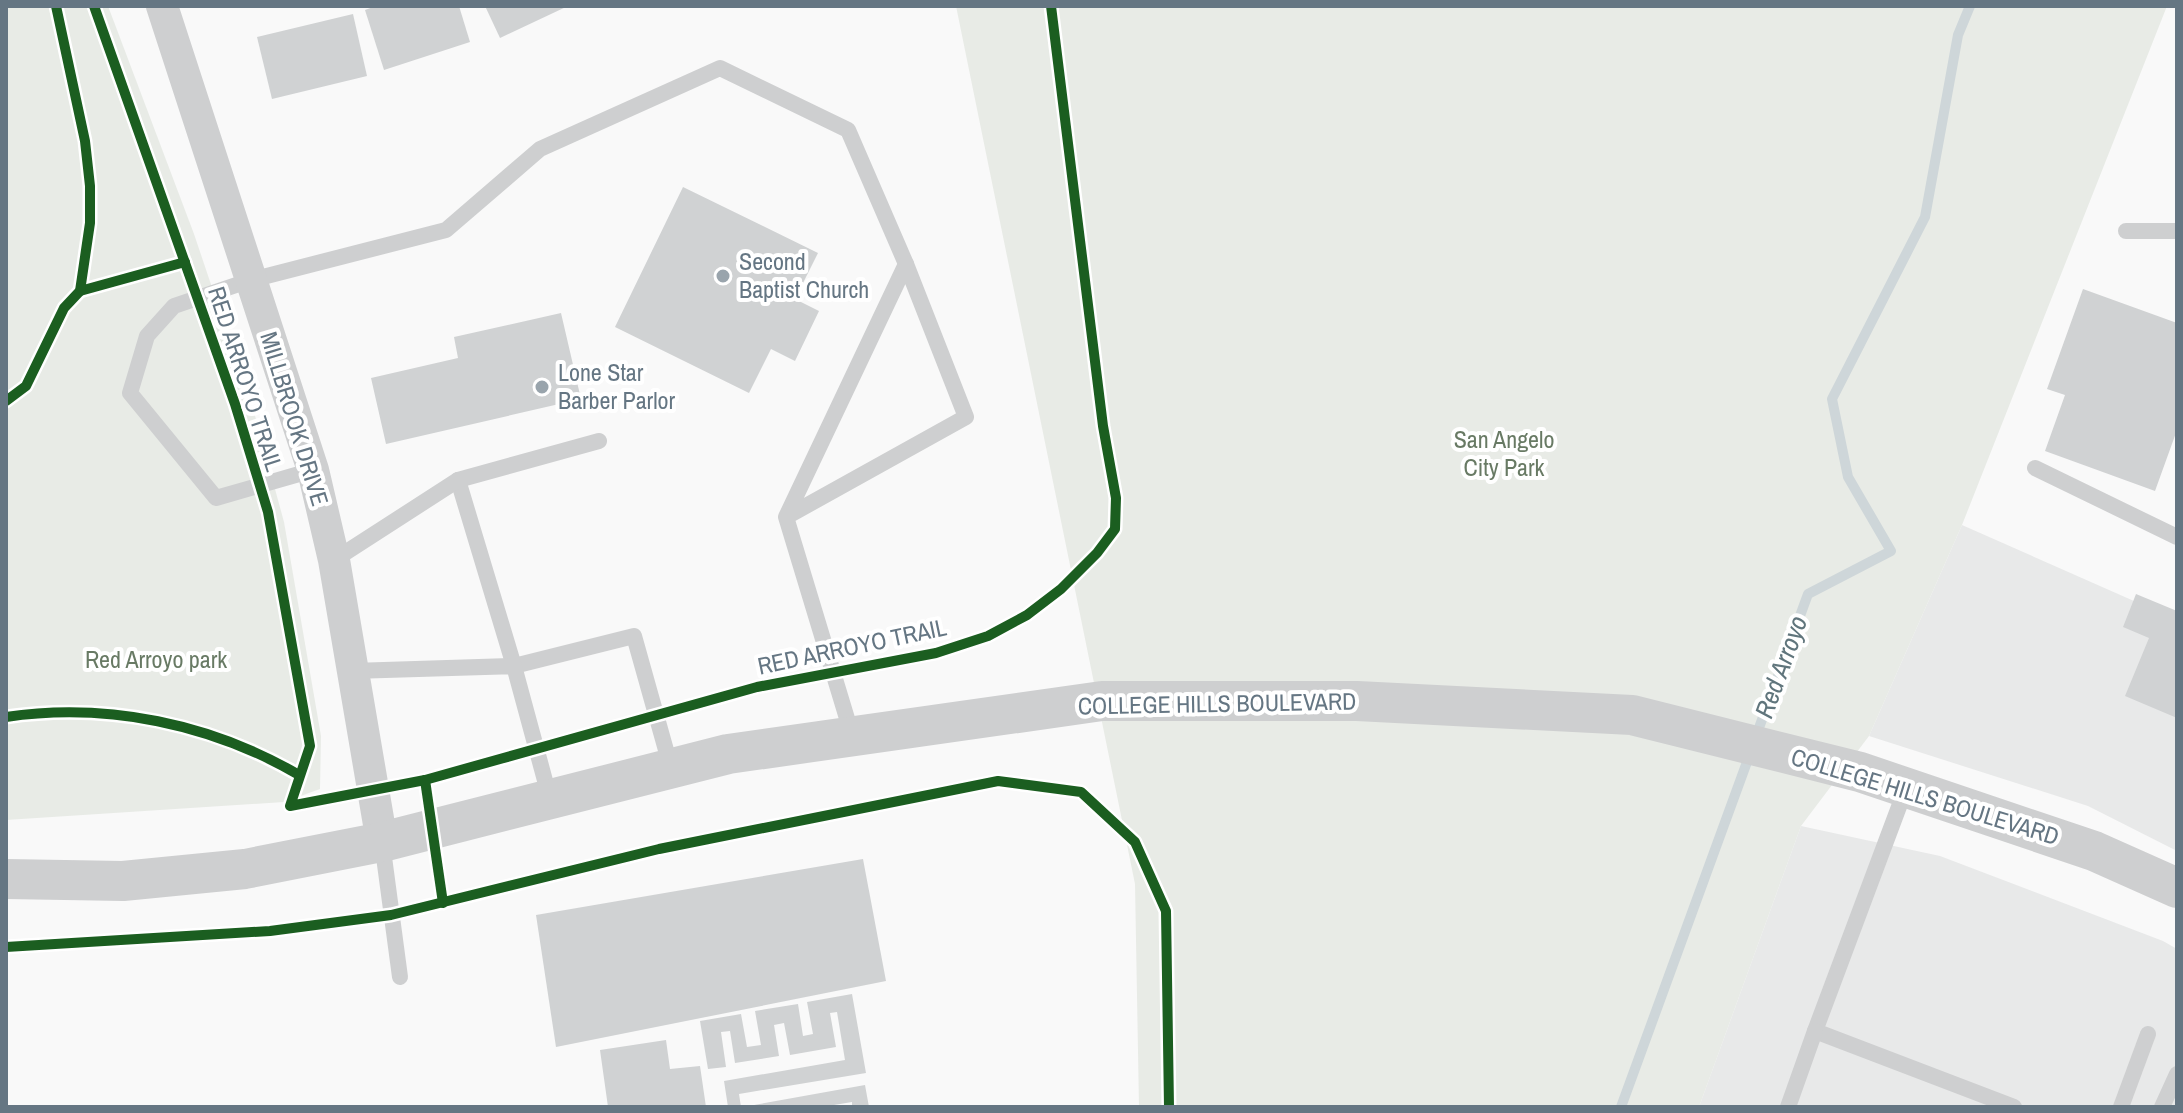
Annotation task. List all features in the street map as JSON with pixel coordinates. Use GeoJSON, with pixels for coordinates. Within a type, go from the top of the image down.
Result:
{"type":"FeatureCollection","features":[{"type":"Feature","properties":{"kind":"street","name":"MILLBROOK DRIVE"},"geometry":{"type":"LineString","coordinates":[[162,6],[313,470],[334,560],[382,842]]}},
{"type":"Feature","properties":{"kind":"street","name":"COLLEGE HILLS BOULEVARD"},"geometry":{"type":"LineString","coordinates":[[6,879],[123,881],[245,869],[382,842],[728,754],[1102,701],[1357,701],[1632,715],[1860,772],[2094,851],[2177,888]]}},
{"type":"Feature","properties":{"kind":"lane"},"geometry":{"type":"LineString","coordinates":[[313,470],[216,498],[130,393],[147,336],[174,306],[251,280],[446,230],[540,149],[720,68],[848,130],[906,264],[966,417],[786,517]]}},
{"type":"Feature","properties":{"kind":"lane"},"geometry":{"type":"LineString","coordinates":[[2126,231],[2177,231]]}},
{"type":"Feature","properties":{"kind":"lane"},"geometry":{"type":"LineString","coordinates":[[852,736],[786,517],[906,264]]}},
{"type":"Feature","properties":{"kind":"lane"},"geometry":{"type":"LineString","coordinates":[[334,560],[458,480],[599,441]]}},
{"type":"Feature","properties":{"kind":"lane"},"geometry":{"type":"LineString","coordinates":[[2035,468],[2177,537]]}},
{"type":"Feature","properties":{"kind":"lane"},"geometry":{"type":"LineString","coordinates":[[458,480],[514,666],[550,800]]}},
{"type":"Feature","properties":{"kind":"lane"},"geometry":{"type":"LineString","coordinates":[[352,671],[514,666],[634,636],[671,770]]}},
{"type":"Feature","properties":{"kind":"lane"},"geometry":{"type":"LineString","coordinates":[[1788,1107],[1906,788]]}},
{"type":"Feature","properties":{"kind":"lane"},"geometry":{"type":"LineString","coordinates":[[382,842],[400,977]]}},
{"type":"Feature","properties":{"kind":"lane"},"geometry":{"type":"LineString","coordinates":[[1815,1031],[2014,1107]]}},
{"type":"Feature","properties":{"kind":"lane"},"geometry":{"type":"LineString","coordinates":[[2121,1107],[2148,1034]]}},
{"type":"Feature","properties":{"kind":"lane"},"geometry":{"type":"LineString","coordinates":[[2162,1107],[2177,1074]]}},
{"type":"Feature","properties":{"kind":"shaded area"},"geometry":{"type":"Polygon","coordinates":[[[1962,525],[2177,620],[2177,851],[2088,806],[1869,736],[1962,525]]]}},
{"type":"Feature","properties":{"kind":"shaded area"},"geometry":{"type":"Polygon","coordinates":[[[1801,826],[1940,856],[2177,949],[2177,1107],[1699,1107],[1801,826]]]}},
{"type":"Feature","properties":{"kind":"green space","name":"Red Arroyo park"},"geometry":{"type":"Polygon","coordinates":[[[6,6],[108,6],[194,234],[254,412],[284,522],[321,736],[320,789],[284,802],[6,820],[6,6]]]}},
{"type":"Feature","properties":{"kind":"green space","name":"San Angelo City Park"},"geometry":{"type":"Polygon","coordinates":[[[956,6],[2167,6],[1962,525],[1869,736],[1801,826],[1699,1107],[1139,1107],[1135,884],[956,6]]]}},
{"type":"Feature","properties":{"kind":"building"},"geometry":{"type":"Polygon","coordinates":[[[376,6],[459,6],[470,42],[384,70],[365,10],[376,6]]]}},
{"type":"Feature","properties":{"kind":"building"},"geometry":{"type":"Polygon","coordinates":[[[485,6],[568,6],[500,38],[485,6]]]}},
{"type":"Feature","properties":{"kind":"building"},"geometry":{"type":"Polygon","coordinates":[[[353,14],[367,76],[272,99],[257,37],[353,14]]]}},
{"type":"Feature","properties":{"kind":"building","name":"Second Baptist Church"},"geometry":{"type":"Polygon","coordinates":[[[683,187],[818,253],[795,299],[819,311],[795,361],[771,349],[749,393],[615,327],[683,187]]]}},
{"type":"Feature","properties":{"kind":"building"},"geometry":{"type":"Polygon","coordinates":[[[2083,289],[2177,323],[2177,430],[2155,491],[2045,451],[2065,395],[2047,389],[2083,289]]]}},
{"type":"Feature","properties":{"kind":"building"},"geometry":{"type":"Polygon","coordinates":[[[561,313],[581,399],[386,444],[371,378],[458,358],[454,337],[561,313]]]}},
{"type":"Feature","properties":{"kind":"building"},"geometry":{"type":"Polygon","coordinates":[[[2136,594],[2177,611],[2177,718],[2125,696],[2149,638],[2123,627],[2136,594]]]}},
{"type":"Feature","properties":{"kind":"building"},"geometry":{"type":"Polygon","coordinates":[[[863,859],[886,981],[556,1047],[536,915],[863,859]]]}},
{"type":"Feature","properties":{"kind":"building"},"geometry":{"type":"Polygon","coordinates":[[[852,994],[866,1073],[739,1094],[741,1107],[728,1107],[724,1081],[845,1060],[837,1012],[830,1013],[836,1047],[790,1055],[784,1023],[774,1025],[779,1056],[735,1063],[730,1031],[721,1032],[726,1067],[708,1069],[700,1021],[741,1014],[747,1047],[761,1045],[755,1011],[798,1004],[803,1036],[813,1034],[807,1002],[852,994]]]}},
{"type":"Feature","properties":{"kind":"building"},"geometry":{"type":"Polygon","coordinates":[[[666,1040],[670,1069],[700,1066],[706,1107],[608,1107],[600,1050],[666,1040]]]}},
{"type":"Feature","properties":{"kind":"building"},"geometry":{"type":"Polygon","coordinates":[[[865,1085],[869,1107],[852,1107],[852,1102],[822,1107],[743,1107],[865,1085]]]}},
{"type":"Feature","properties":{"kind":"waterway","name":"Red Arroyo"},"geometry":{"type":"LineString","coordinates":[[1756,736],[1808,594],[1891,551],[1848,477],[1832,399],[1925,217],[1958,35],[1970,6]]}},
{"type":"Feature","properties":{"kind":"waterway","name":"Red Arroyo"},"geometry":{"type":"LineString","coordinates":[[1621,1107],[1751,751]]}},
{"type":"Feature","properties":{"kind":"cycle path"},"geometry":{"type":"LineString","coordinates":[[6,401],[26,386],[64,308],[80,291],[90,223],[85,141],[56,6]]}},
{"type":"Feature","properties":{"kind":"cycle path","name":"RED ARROYO TRAIL"},"geometry":{"type":"LineString","coordinates":[[94,6],[235,404],[268,512],[310,746],[290,806],[425,780],[757,687],[936,653],[988,636],[1027,615],[1061,589],[1097,553],[1115,529],[1116,498],[1103,426],[1051,6]]}},
{"type":"Feature","properties":{"kind":"cycle path"},"geometry":{"type":"LineString","coordinates":[[80,291],[185,262]]}},
{"type":"Feature","properties":{"kind":"cycle path"},"geometry":{"type":"LineString","coordinates":[[6,717],[82,713],[158,721],[231,742],[299,775]]}},
{"type":"Feature","properties":{"kind":"cycle path"},"geometry":{"type":"LineString","coordinates":[[425,780],[443,903]]}},
{"type":"Feature","properties":{"kind":"cycle path"},"geometry":{"type":"LineString","coordinates":[[6,947],[270,931],[391,915],[659,849],[998,781],[1081,792],[1135,842],[1166,911],[1169,1107]]}},
{"type":"Feature","properties":{"kind":"place","name":"Second Baptist Church"},"geometry":{"type":"Point","coordinates":[723,276]}},
{"type":"Feature","properties":{"kind":"place","name":"Lone Star Barber Parlor"},"geometry":{"type":"Point","coordinates":[542,387]}}]}
